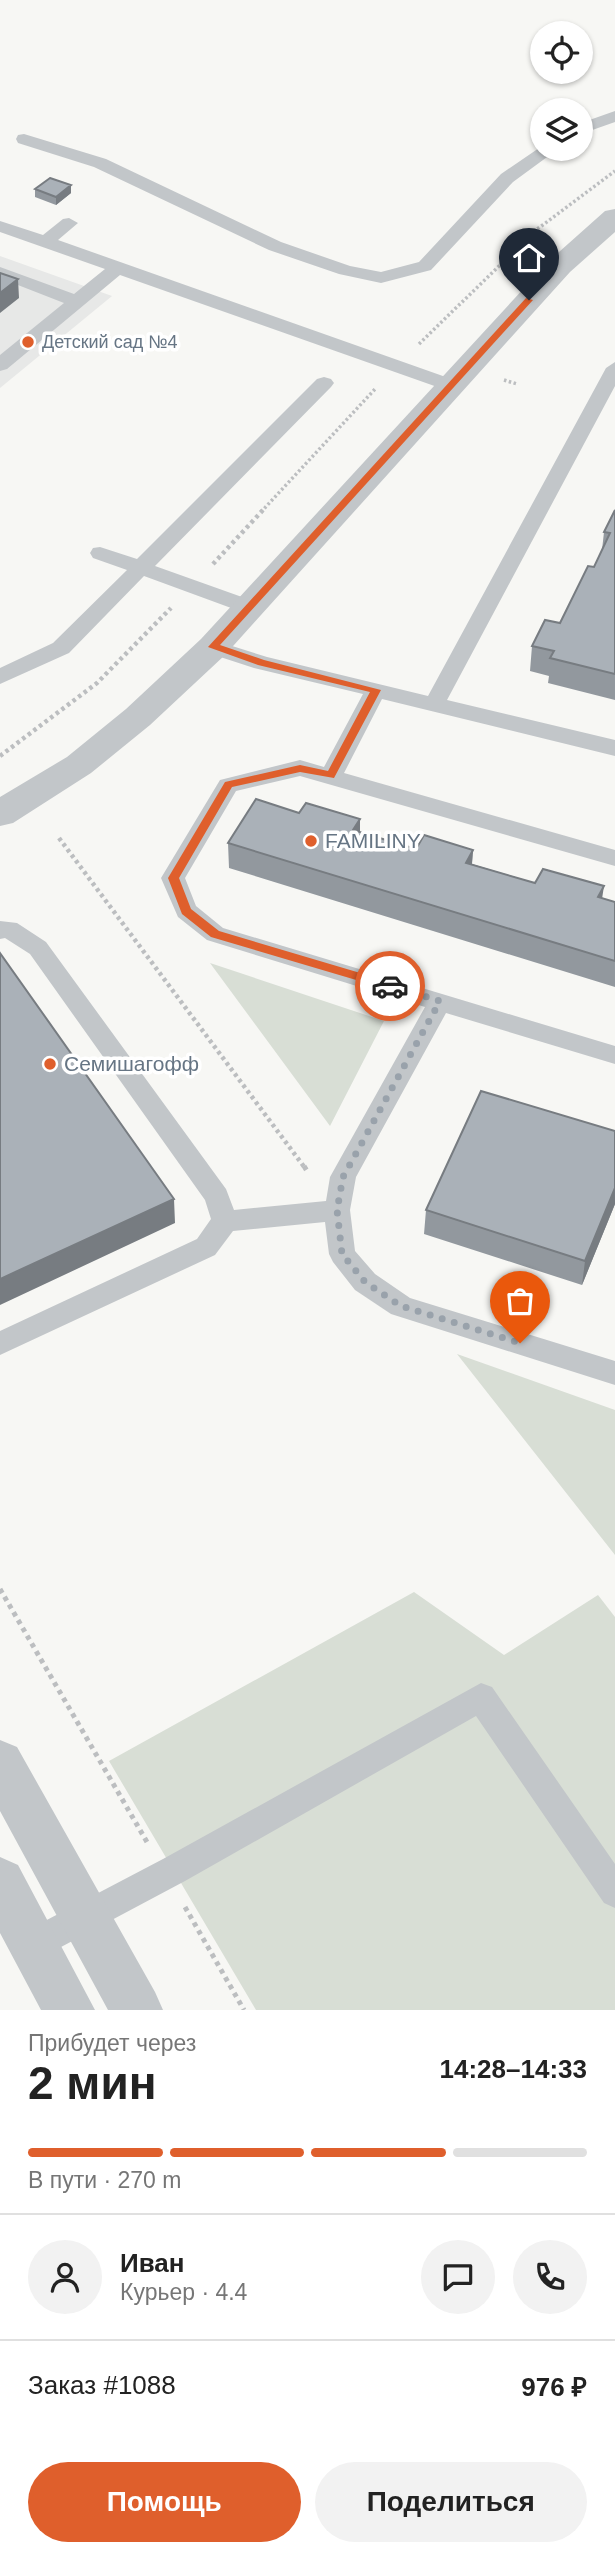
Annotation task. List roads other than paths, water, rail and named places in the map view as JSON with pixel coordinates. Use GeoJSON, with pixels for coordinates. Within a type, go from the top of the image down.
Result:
{"type":"FeatureCollection","features":[{"type":"Feature","properties":{"kind":"street"},"geometry":{"type":"LineString","coordinates":[[0,814],[79,765],[138,717],[213,647],[560,266],[615,217]]}},
{"type":"Feature","properties":{"kind":"street"},"geometry":{"type":"LineString","coordinates":[[0,1763],[137,2010]]}},
{"type":"Feature","properties":{"kind":"street"},"geometry":{"type":"LineString","coordinates":[[0,1882],[69,2010]]}},
{"type":"Feature","properties":{"kind":"lane"},"geometry":{"type":"LineString","coordinates":[[593,124],[615,116]]}},
{"type":"Feature","properties":{"kind":"lane"},"geometry":{"type":"LineString","coordinates":[[24,139],[100,163],[275,246],[345,270],[381,278],[425,265],[507,178],[532,161]]}},
{"type":"Feature","properties":{"kind":"lane"},"geometry":{"type":"LineString","coordinates":[[45,242],[69,223]]}},
{"type":"Feature","properties":{"kind":"lane"},"geometry":{"type":"LineString","coordinates":[[0,226],[450,385]]}},
{"type":"Feature","properties":{"kind":"lane"},"geometry":{"type":"LineString","coordinates":[[0,365],[117,268]]}},
{"type":"Feature","properties":{"kind":"lane"},"geometry":{"type":"LineString","coordinates":[[0,272],[75,301]]}},
{"type":"Feature","properties":{"kind":"lane"},"geometry":{"type":"LineString","coordinates":[[434,704],[615,368]]}},
{"type":"Feature","properties":{"kind":"lane"},"geometry":{"type":"LineString","coordinates":[[0,677],[61,648],[324,383]]}},
{"type":"Feature","properties":{"kind":"lane"},"geometry":{"type":"LineString","coordinates":[[100,553],[249,607]]}},
{"type":"Feature","properties":{"kind":"lane"},"geometry":{"type":"LineString","coordinates":[[213,647],[262,663],[615,748]]}},
{"type":"Feature","properties":{"kind":"lane"},"geometry":{"type":"LineString","coordinates":[[331,776],[376,690]]}},
{"type":"Feature","properties":{"kind":"lane"},"geometry":{"type":"LineString","coordinates":[[615,858],[300,768],[228,785],[173,878],[186,911],[215,934],[615,1055]]}},
{"type":"Feature","properties":{"kind":"lane"},"geometry":{"type":"LineString","coordinates":[[0,930],[9,929],[38,948],[217,1196],[225,1221]]}},
{"type":"Feature","properties":{"kind":"lane"},"geometry":{"type":"LineString","coordinates":[[440,1001],[343,1177],[337,1210],[342,1254],[365,1282],[401,1306],[615,1373]]}},
{"type":"Feature","properties":{"kind":"lane"},"geometry":{"type":"LineString","coordinates":[[0,1344],[206,1247],[225,1221],[337,1210]]}},
{"type":"Feature","properties":{"kind":"lane"},"geometry":{"type":"LineString","coordinates":[[34,1944],[166,1874],[481,1697],[615,1892]]}},
{"type":"Feature","properties":{"kind":"place","name":"Детский сад №4"},"geometry":{"type":"Point","coordinates":[28,342]}},
{"type":"Feature","properties":{"kind":"place","name":"FAMILINY"},"geometry":{"type":"Point","coordinates":[311,841]}},
{"type":"Feature","properties":{"kind":"place","name":"Семишагофф"},"geometry":{"type":"Point","coordinates":[50,1064]}}]}
